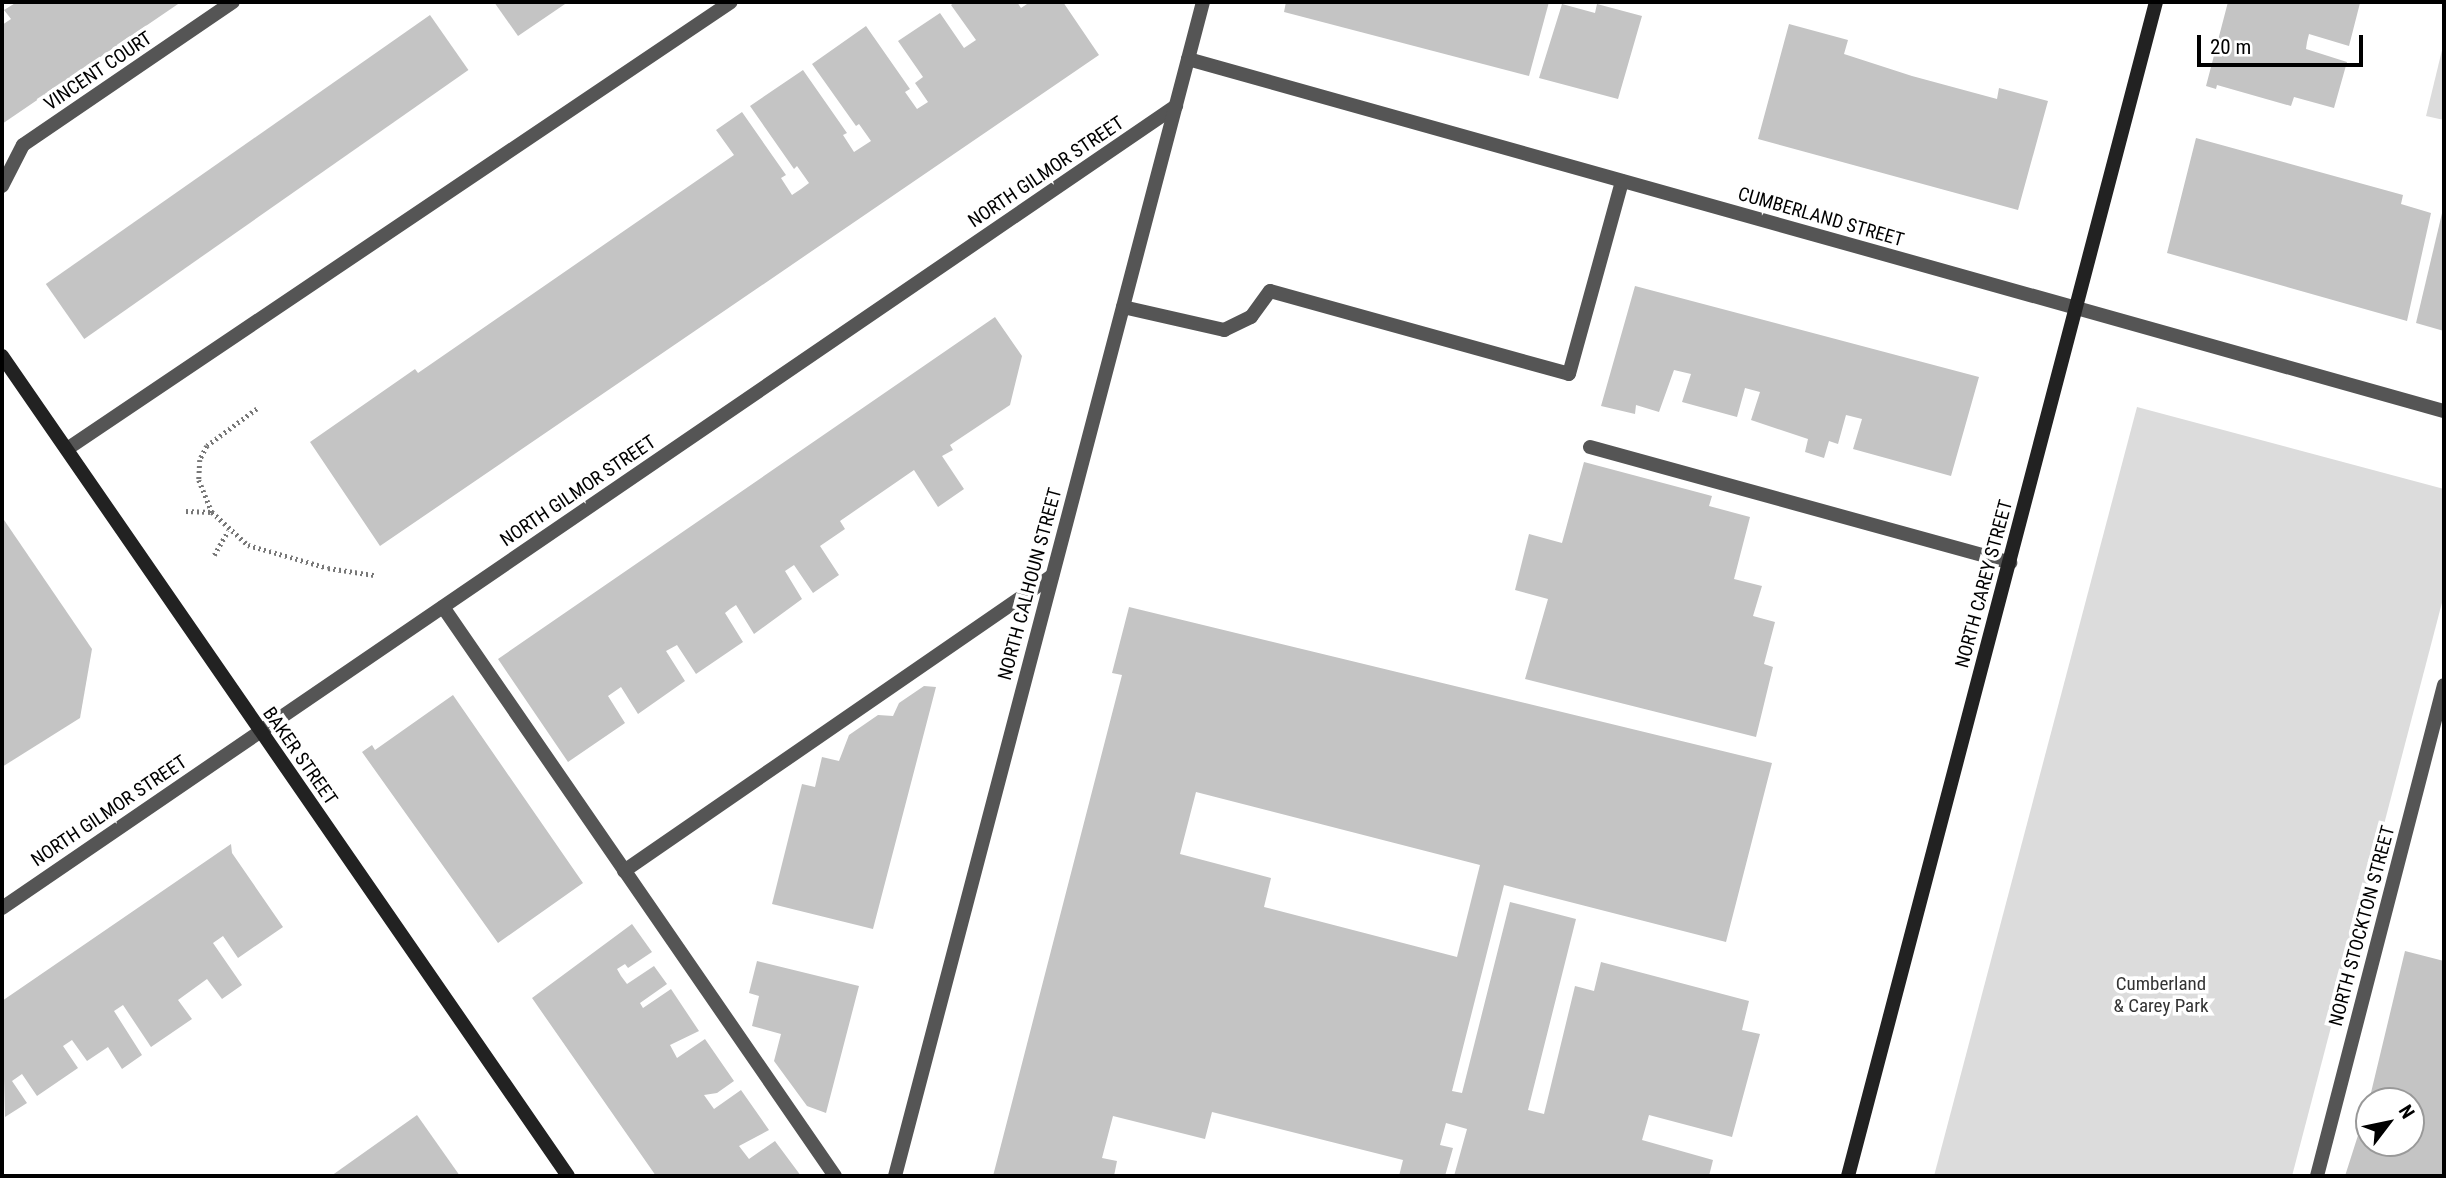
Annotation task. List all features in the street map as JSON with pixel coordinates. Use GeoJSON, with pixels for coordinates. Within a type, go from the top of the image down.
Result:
{"type":"FeatureCollection","features":[{"type":"Feature","properties":{"kind":"street","name":"VINCENT COURT"},"geometry":{"type":"LineString","coordinates":[[2,186],[23,145],[233,2]]}},
{"type":"Feature","properties":{"kind":"street"},"geometry":{"type":"LineString","coordinates":[[68,449],[731,2]]}},
{"type":"Feature","properties":{"kind":"street","name":"NORTH CALHOUN STREET"},"geometry":{"type":"LineString","coordinates":[[895,1176],[1203,2]]}},
{"type":"Feature","properties":{"kind":"street","name":"NORTH CAREY STREET"},"geometry":{"type":"LineString","coordinates":[[1848,1176],[2156,2]]}},
{"type":"Feature","properties":{"kind":"street","name":"CUMBERLAND STREET"},"geometry":{"type":"LineString","coordinates":[[1188,59],[2444,411]]}},
{"type":"Feature","properties":{"kind":"street","name":"NORTH GILMOR STREET"},"geometry":{"type":"LineString","coordinates":[[2,908],[1176,106]]}},
{"type":"Feature","properties":{"kind":"street"},"geometry":{"type":"LineString","coordinates":[[1123,307],[1224,330],[1251,317],[1270,290],[1569,374],[1622,181]]}},
{"type":"Feature","properties":{"kind":"street","name":"BAKER STREET"},"geometry":{"type":"LineString","coordinates":[[2,356],[568,1176]]}},
{"type":"Feature","properties":{"kind":"street"},"geometry":{"type":"LineString","coordinates":[[1590,447],[2010,563]]}},
{"type":"Feature","properties":{"kind":"street"},"geometry":{"type":"LineString","coordinates":[[624,871],[1052,576]]}},
{"type":"Feature","properties":{"kind":"street"},"geometry":{"type":"LineString","coordinates":[[443,607],[835,1176]]}},
{"type":"Feature","properties":{"kind":"street","name":"NORTH STOCKTON STREET"},"geometry":{"type":"LineString","coordinates":[[2317,1176],[2444,685]]}},
{"type":"Feature","properties":{"kind":"path"},"geometry":{"type":"LineString","coordinates":[[257,409],[207,446],[200,460],[199,480],[212,512],[228,531],[268,551],[374,575]]}},
{"type":"Feature","properties":{"kind":"path"},"geometry":{"type":"LineString","coordinates":[[186,511],[212,512]]}},
{"type":"Feature","properties":{"kind":"path"},"geometry":{"type":"LineString","coordinates":[[214,555],[228,531]]}},
{"type":"Feature","properties":{"kind":"green space"},"geometry":{"type":"Polygon","coordinates":[[[2444,42],[2444,120],[2426,116],[2444,42]]]}},
{"type":"Feature","properties":{"kind":"green space","name":"Cumberland & Carey Park"},"geometry":{"type":"Polygon","coordinates":[[[2137,407],[2444,489],[2444,595],[2292,1176],[1934,1176],[2137,407]]]}},
{"type":"Feature","properties":{"kind":"building"},"geometry":{"type":"Polygon","coordinates":[[[17,2],[181,2],[2,124],[2,25],[11,19],[4,10],[17,2]]]}},
{"type":"Feature","properties":{"kind":"building"},"geometry":{"type":"Polygon","coordinates":[[[494,2],[568,2],[518,36],[494,2]]]}},
{"type":"Feature","properties":{"kind":"building"},"geometry":{"type":"Polygon","coordinates":[[[955,2],[1017,2],[1021,8],[1030,2],[1063,2],[1099,55],[380,546],[310,442],[415,369],[418,373],[734,155],[716,130],[742,112],[786,175],[781,178],[792,195],[801,189],[809,183],[797,166],[794,169],[750,106],[803,70],[847,133],[843,135],[854,152],[871,141],[859,124],[856,126],[812,64],[866,26],[910,89],[905,92],[917,109],[928,102],[915,83],[923,77],[898,41],[940,13],[964,48],[976,40],[951,5],[955,2]]]}},
{"type":"Feature","properties":{"kind":"building"},"geometry":{"type":"Polygon","coordinates":[[[1286,2],[1549,2],[1529,76],[1284,12],[1286,2]]]}},
{"type":"Feature","properties":{"kind":"building"},"geometry":{"type":"Polygon","coordinates":[[[2228,2],[2360,3],[2349,46],[2309,34],[2307,42],[2306,49],[2347,62],[2334,108],[2294,97],[2291,106],[2217,85],[2216,89],[2206,86],[2228,2]]]}},
{"type":"Feature","properties":{"kind":"building"},"geometry":{"type":"Polygon","coordinates":[[[1562,4],[1595,13],[1597,4],[1642,16],[1618,99],[1539,78],[1562,4]]]}},
{"type":"Feature","properties":{"kind":"building"},"geometry":{"type":"Polygon","coordinates":[[[430,15],[468,70],[84,339],[46,284],[430,15]]]}},
{"type":"Feature","properties":{"kind":"building"},"geometry":{"type":"Polygon","coordinates":[[[1789,24],[1848,40],[1844,54],[1912,76],[1997,99],[1999,88],[2048,101],[2018,210],[1758,139],[1789,24]]]}},
{"type":"Feature","properties":{"kind":"building"},"geometry":{"type":"Polygon","coordinates":[[[2196,138],[2403,195],[2401,204],[2431,213],[2407,321],[2167,253],[2196,138]]]}},
{"type":"Feature","properties":{"kind":"building"},"geometry":{"type":"Polygon","coordinates":[[[2444,210],[2444,331],[2416,323],[2444,210]]]}},
{"type":"Feature","properties":{"kind":"building"},"geometry":{"type":"Polygon","coordinates":[[[1635,286],[1979,377],[1951,476],[1853,449],[1862,419],[1846,415],[1838,444],[1829,441],[1824,458],[1805,452],[1808,439],[1751,420],[1760,392],[1745,388],[1737,417],[1682,402],[1691,374],[1674,370],[1659,412],[1636,405],[1635,414],[1601,406],[1635,286]]]}},
{"type":"Feature","properties":{"kind":"building"},"geometry":{"type":"Polygon","coordinates":[[[995,317],[1022,356],[1010,405],[950,445],[953,450],[942,456],[964,489],[938,507],[914,470],[840,521],[845,529],[820,546],[839,575],[813,593],[794,565],[785,571],[802,599],[754,634],[736,605],[730,609],[725,613],[743,642],[696,674],[677,645],[666,651],[685,681],[638,714],[621,687],[608,696],[625,723],[568,762],[498,659],[995,317]]]}},
{"type":"Feature","properties":{"kind":"building"},"geometry":{"type":"Polygon","coordinates":[[[1584,462],[1712,496],[1709,506],[1750,517],[1734,579],[1762,586],[1753,616],[1775,622],[1764,664],[1773,667],[1756,737],[1525,679],[1548,599],[1515,590],[1529,534],[1562,543],[1584,462]]]}},
{"type":"Feature","properties":{"kind":"building"},"geometry":{"type":"Polygon","coordinates":[[[2,517],[92,649],[80,718],[2,767],[2,517]]]}},
{"type":"Feature","properties":{"kind":"building"},"geometry":{"type":"Polygon","coordinates":[[[1129,607],[1772,763],[1726,942],[1504,885],[1452,1091],[1462,1093],[1510,902],[1576,919],[1528,1110],[1544,1114],[1575,986],[1594,991],[1601,962],[1749,1001],[1742,1030],[1760,1034],[1732,1137],[1649,1115],[1642,1140],[1713,1160],[1709,1176],[1454,1176],[1467,1129],[1446,1123],[1440,1145],[1453,1148],[1445,1176],[1399,1176],[1403,1160],[1212,1112],[1205,1139],[1113,1116],[1102,1158],[1117,1161],[1114,1176],[993,1176],[1122,675],[1112,673],[1129,607]],[[1196,792],[1180,854],[1271,878],[1264,907],[1457,957],[1480,865],[1196,792]]]}},
{"type":"Feature","properties":{"kind":"building"},"geometry":{"type":"Polygon","coordinates":[[[924,686],[936,687],[873,929],[772,904],[802,784],[815,787],[822,757],[839,761],[849,735],[878,715],[893,716],[899,703],[924,686]]]}},
{"type":"Feature","properties":{"kind":"building"},"geometry":{"type":"Polygon","coordinates":[[[453,695],[583,883],[498,943],[362,752],[372,745],[375,750],[453,695]]]}},
{"type":"Feature","properties":{"kind":"building"},"geometry":{"type":"Polygon","coordinates":[[[231,844],[232,853],[283,927],[238,958],[223,936],[213,943],[242,985],[222,999],[207,979],[178,1000],[192,1019],[151,1047],[123,1005],[114,1011],[142,1055],[122,1069],[108,1047],[87,1061],[72,1040],[63,1046],[78,1068],[37,1096],[22,1074],[12,1081],[27,1103],[5,1117],[2,1001],[231,844]]]}},
{"type":"Feature","properties":{"kind":"building"},"geometry":{"type":"Polygon","coordinates":[[[632,924],[652,952],[628,968],[625,964],[617,969],[621,976],[627,984],[654,966],[667,984],[640,1003],[643,1008],[671,989],[699,1031],[670,1045],[677,1058],[705,1039],[734,1081],[717,1093],[704,1095],[714,1109],[741,1090],[769,1130],[739,1146],[749,1159],[775,1141],[801,1176],[656,1176],[532,998],[632,924]]]}},
{"type":"Feature","properties":{"kind":"building"},"geometry":{"type":"Polygon","coordinates":[[[2405,951],[2444,961],[2444,1176],[2345,1176],[2355,1145],[2355,1157],[2425,1157],[2425,1087],[2372,1087],[2405,951]]]}},
{"type":"Feature","properties":{"kind":"building"},"geometry":{"type":"Polygon","coordinates":[[[757,961],[859,986],[826,1113],[807,1106],[774,1061],[781,1034],[752,1026],[759,996],[749,993],[757,961]]]}},
{"type":"Feature","properties":{"kind":"building"},"geometry":{"type":"Polygon","coordinates":[[[417,1115],[460,1176],[331,1176],[417,1115]]]}}]}
